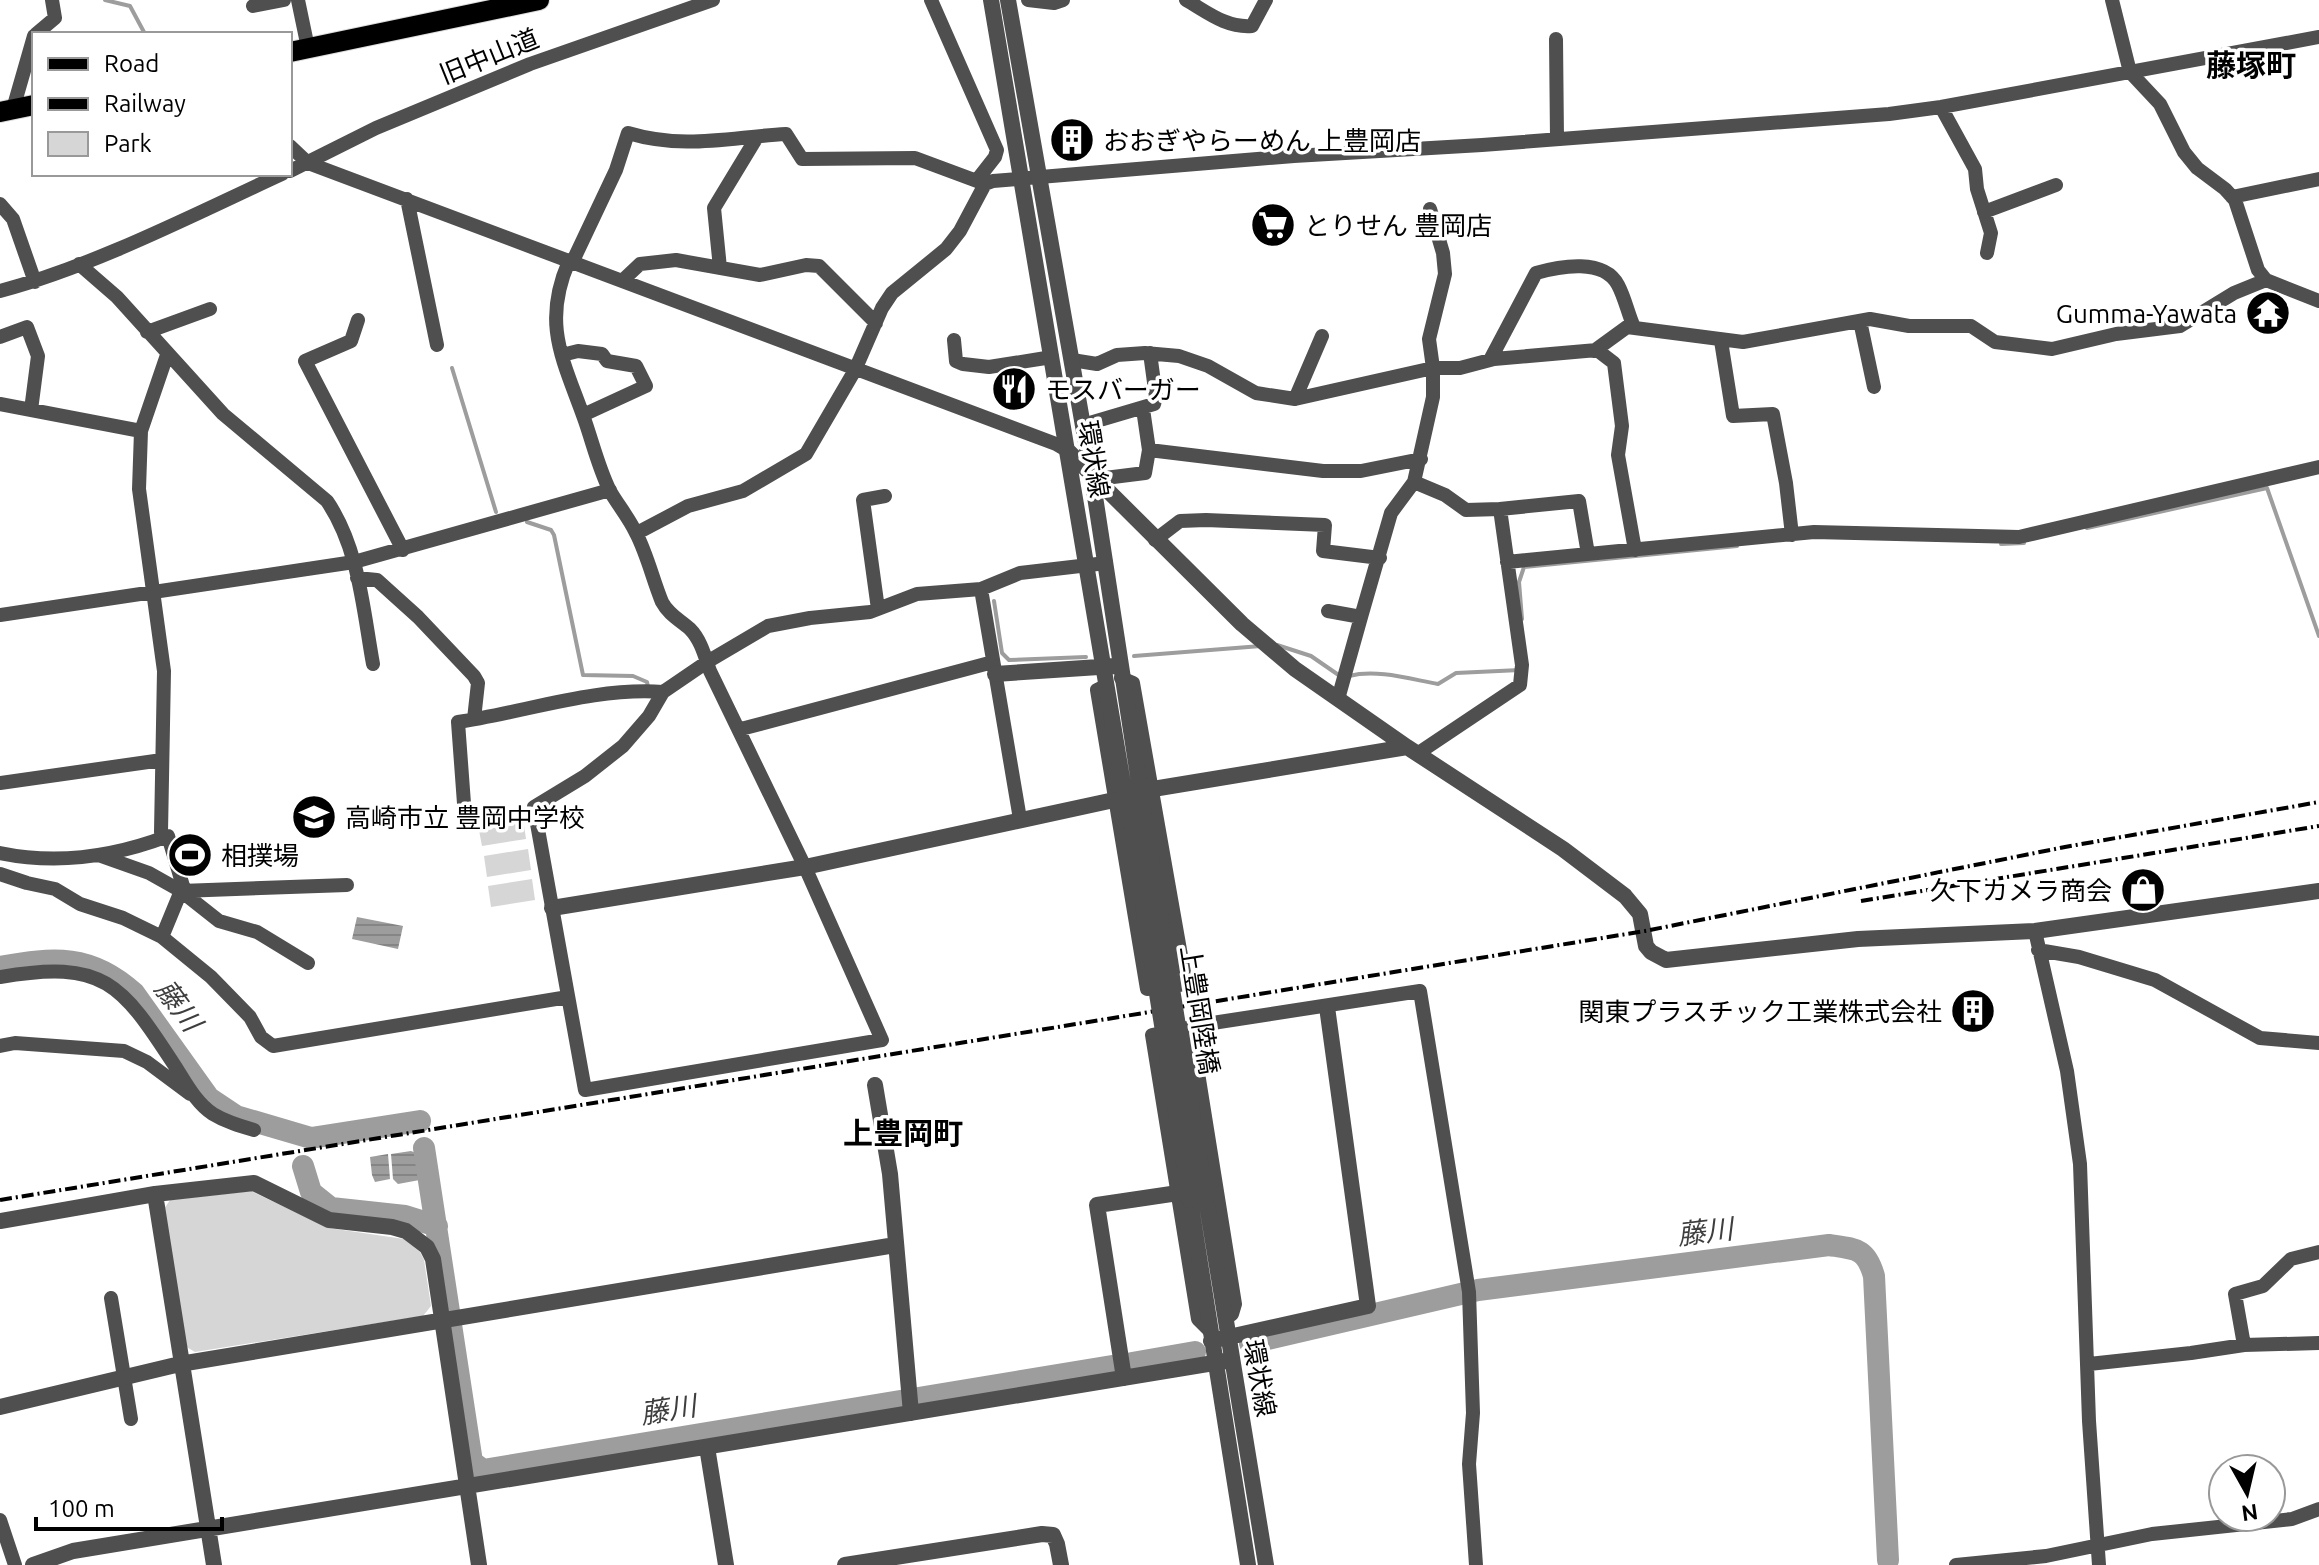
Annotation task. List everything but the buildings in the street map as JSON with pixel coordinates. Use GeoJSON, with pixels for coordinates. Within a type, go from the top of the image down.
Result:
{"type":"FeatureCollection","features":[{"type":"Feature","properties":{"kind":"main road"},"geometry":{"type":"LineString","coordinates":[[299,50],[539,0]]}},
{"type":"Feature","properties":{"kind":"main road"},"geometry":{"type":"LineString","coordinates":[[6,110],[32,105]]}},
{"type":"Feature","properties":{"kind":"street"},"geometry":{"type":"LineString","coordinates":[[39,32],[55,18],[52,0]]}},
{"type":"Feature","properties":{"kind":"street"},"geometry":{"type":"LineString","coordinates":[[253,6],[284,0]]}},
{"type":"Feature","properties":{"kind":"street"},"geometry":{"type":"LineString","coordinates":[[298,0],[299,50]]}},
{"type":"Feature","properties":{"kind":"street","name":"旧中山道"},"geometry":{"type":"LineString","coordinates":[[292,170],[376,128],[530,64],[713,0]]}},
{"type":"Feature","properties":{"kind":"street"},"geometry":{"type":"LineString","coordinates":[[637,533],[688,506],[743,491],[802,457],[855,370],[892,293],[946,249],[960,231],[997,150],[931,0]]}},
{"type":"Feature","properties":{"kind":"street","name":"環状線"},"geometry":{"type":"LineString","coordinates":[[991,0],[1098,482],[1113,674]]}},
{"type":"Feature","properties":{"kind":"street","name":"環状線"},"geometry":{"type":"LineString","coordinates":[[1008,0],[1052,357],[1086,565],[1113,674],[1139,830]]}},
{"type":"Feature","properties":{"kind":"street"},"geometry":{"type":"LineString","coordinates":[[1028,0],[1054,3],[1063,0]]}},
{"type":"Feature","properties":{"kind":"street"},"geometry":{"type":"LineString","coordinates":[[1186,0],[1219,20],[1238,27],[1252,26],[1266,0]]}},
{"type":"Feature","properties":{"kind":"street"},"geometry":{"type":"LineString","coordinates":[[2112,0],[2130,72],[2160,104],[2184,152],[2197,168],[2232,197],[2258,270],[2266,280],[2319,301]]}},
{"type":"Feature","properties":{"kind":"street"},"geometry":{"type":"LineString","coordinates":[[1106,563],[1020,573],[981,589],[917,594],[878,609],[768,626],[707,662],[663,692],[649,716],[623,746],[585,776],[534,807],[585,1090],[882,1040],[805,867],[741,729],[707,662],[694,633],[666,610],[662,602],[637,533],[610,490],[562,355],[555,305],[558,287],[616,170],[628,133],[644,138],[706,143],[786,134],[802,159],[915,158],[981,182],[1294,156],[1845,118],[1941,107],[2319,37]]}},
{"type":"Feature","properties":{"kind":"street"},"geometry":{"type":"LineString","coordinates":[[1556,39],[1557,139]]}},
{"type":"Feature","properties":{"kind":"street"},"geometry":{"type":"LineString","coordinates":[[6,110],[32,43]]}},
{"type":"Feature","properties":{"kind":"street"},"geometry":{"type":"LineString","coordinates":[[1941,107],[1975,169],[1977,189],[1991,233],[1987,253]]}},
{"type":"Feature","properties":{"kind":"street"},"geometry":{"type":"LineString","coordinates":[[720,268],[714,208],[757,137]]}},
{"type":"Feature","properties":{"kind":"street"},"geometry":{"type":"LineString","coordinates":[[292,148],[308,163],[1068,451],[1242,624],[1295,669],[1412,751],[1563,849],[1625,896],[1640,914],[1646,946],[1666,960],[1858,939],[2035,931],[2319,891]]}},
{"type":"Feature","properties":{"kind":"street"},"geometry":{"type":"LineString","coordinates":[[0,291],[35,282],[79,264],[278,176]]}},
{"type":"Feature","properties":{"kind":"street"},"geometry":{"type":"LineString","coordinates":[[2232,197],[2319,179]]}},
{"type":"Feature","properties":{"kind":"street"},"geometry":{"type":"LineString","coordinates":[[1984,212],[2056,185]]}},
{"type":"Feature","properties":{"kind":"street"},"geometry":{"type":"LineString","coordinates":[[407,199],[437,345]]}},
{"type":"Feature","properties":{"kind":"street"},"geometry":{"type":"LineString","coordinates":[[0,204],[13,219],[35,282]]}},
{"type":"Feature","properties":{"kind":"street"},"geometry":{"type":"LineString","coordinates":[[1338,699],[1391,513],[1414,482],[1433,397],[1429,339],[1445,274],[1443,253],[1430,209]]}},
{"type":"Feature","properties":{"kind":"street"},"geometry":{"type":"LineString","coordinates":[[622,281],[640,264],[676,260],[760,275],[806,265],[819,266],[876,323]]}},
{"type":"Feature","properties":{"kind":"street"},"geometry":{"type":"LineString","coordinates":[[79,264],[117,297],[223,414],[327,501],[338,517],[354,562],[373,664]]}},
{"type":"Feature","properties":{"kind":"street"},"geometry":{"type":"LineString","coordinates":[[1490,360],[1536,273],[1551,269],[1590,268],[1611,275],[1622,293],[1634,327]]}},
{"type":"Feature","properties":{"kind":"street"},"geometry":{"type":"LineString","coordinates":[[1072,360],[1097,364],[1117,355],[1150,353],[1179,356],[1208,366],[1256,393],[1295,399],[1433,368],[1460,368],[1490,360],[1594,351],[1627,327],[1743,342],[1870,319],[1909,326],[1971,326],[1995,342],[2052,349],[2116,334],[2180,326],[2234,293],[2266,280]]}},
{"type":"Feature","properties":{"kind":"street"},"geometry":{"type":"LineString","coordinates":[[147,332],[210,309]]}},
{"type":"Feature","properties":{"kind":"street"},"geometry":{"type":"LineString","coordinates":[[358,320],[351,341],[305,361],[403,550]]}},
{"type":"Feature","properties":{"kind":"street"},"geometry":{"type":"LineString","coordinates":[[1860,321],[1874,387]]}},
{"type":"Feature","properties":{"kind":"street"},"geometry":{"type":"LineString","coordinates":[[0,337],[27,327],[38,356],[31,410]]}},
{"type":"Feature","properties":{"kind":"street"},"geometry":{"type":"LineString","coordinates":[[1295,399],[1322,336]]}},
{"type":"Feature","properties":{"kind":"street"},"geometry":{"type":"LineString","coordinates":[[954,340],[956,361],[975,367],[1052,357]]}},
{"type":"Feature","properties":{"kind":"street"},"geometry":{"type":"LineString","coordinates":[[1721,341],[1733,416],[1773,414],[1792,535]]}},
{"type":"Feature","properties":{"kind":"street"},"geometry":{"type":"LineString","coordinates":[[562,355],[578,351],[602,354],[607,361],[636,366],[646,386],[583,415]]}},
{"type":"Feature","properties":{"kind":"street"},"geometry":{"type":"LineString","coordinates":[[1594,351],[1614,363],[1622,426],[1618,455],[1635,550]]}},
{"type":"Feature","properties":{"kind":"street"},"geometry":{"type":"LineString","coordinates":[[1083,425],[1154,404],[1156,397],[1150,353]]}},
{"type":"Feature","properties":{"kind":"street"},"geometry":{"type":"LineString","coordinates":[[163,838],[164,671],[139,489],[141,431],[167,355]]}},
{"type":"Feature","properties":{"kind":"street"},"geometry":{"type":"LineString","coordinates":[[0,404],[141,431]]}},
{"type":"Feature","properties":{"kind":"street"},"geometry":{"type":"LineString","coordinates":[[1098,482],[1105,478],[1145,473],[1149,450],[1143,409]]}},
{"type":"Feature","properties":{"kind":"street"},"geometry":{"type":"LineString","coordinates":[[1149,450],[1323,471],[1361,471],[1421,459]]}},
{"type":"Feature","properties":{"kind":"street"},"geometry":{"type":"LineString","coordinates":[[1507,562],[1792,535],[1875,533],[2019,537],[2319,467]]}},
{"type":"Feature","properties":{"kind":"street"},"geometry":{"type":"LineString","coordinates":[[1414,482],[1445,495],[1466,510],[1579,501],[1588,554]]}},
{"type":"Feature","properties":{"kind":"street"},"geometry":{"type":"LineString","coordinates":[[0,615],[354,562],[610,490]]}},
{"type":"Feature","properties":{"kind":"street"},"geometry":{"type":"LineString","coordinates":[[878,609],[863,500],[885,496]]}},
{"type":"Feature","properties":{"kind":"street"},"geometry":{"type":"LineString","coordinates":[[1153,789],[1412,751],[1520,685],[1522,665],[1500,509]]}},
{"type":"Feature","properties":{"kind":"street"},"geometry":{"type":"LineString","coordinates":[[1155,540],[1180,521],[1325,525],[1323,551],[1380,558]]}},
{"type":"Feature","properties":{"kind":"street"},"geometry":{"type":"LineString","coordinates":[[357,578],[377,580],[418,617],[477,679],[474,719]]}},
{"type":"Feature","properties":{"kind":"street"},"geometry":{"type":"LineString","coordinates":[[981,589],[1020,819]]}},
{"type":"Feature","properties":{"kind":"street"},"geometry":{"type":"LineString","coordinates":[[1328,611],[1361,617]]}},
{"type":"Feature","properties":{"kind":"street"},"geometry":{"type":"LineString","coordinates":[[741,729],[994,668],[1113,674],[1133,683],[1186,984],[1147,989],[1097,690],[1113,674]]}},
{"type":"Feature","properties":{"kind":"street"},"geometry":{"type":"LineString","coordinates":[[465,817],[458,722],[584,697],[663,692]]}},
{"type":"Feature","properties":{"kind":"street"},"geometry":{"type":"LineString","coordinates":[[0,783],[162,760]]}},
{"type":"Feature","properties":{"kind":"street"},"geometry":{"type":"LineString","coordinates":[[552,908],[805,867],[1114,800]]}},
{"type":"Feature","properties":{"kind":"street","name":"上豊岡陸橋"},"geometry":{"type":"LineString","coordinates":[[1139,830],[1198,1197]]}},
{"type":"Feature","properties":{"kind":"street"},"geometry":{"type":"LineString","coordinates":[[0,853],[66,860],[101,856],[168,836],[183,886],[162,937]]}},
{"type":"Feature","properties":{"kind":"street"},"geometry":{"type":"LineString","coordinates":[[101,856],[149,873],[181,891],[219,921],[257,932],[308,963]]}},
{"type":"Feature","properties":{"kind":"street"},"geometry":{"type":"LineString","coordinates":[[0,874],[55,889],[80,904],[123,918],[162,937],[211,977],[250,1017],[261,1037],[273,1046],[568,997]]}},
{"type":"Feature","properties":{"kind":"street"},"geometry":{"type":"LineString","coordinates":[[181,891],[347,885]]}},
{"type":"Feature","properties":{"kind":"street"},"geometry":{"type":"LineString","coordinates":[[2035,931],[2067,1071],[2080,1164],[2089,1421],[2099,1565]]}},
{"type":"Feature","properties":{"kind":"street"},"geometry":{"type":"LineString","coordinates":[[2038,950],[2079,957],[2155,980],[2260,1038],[2319,1043]]}},
{"type":"Feature","properties":{"kind":"street"},"geometry":{"type":"LineString","coordinates":[[0,977],[60,970],[90,976],[111,985],[136,1007],[196,1099]]}},
{"type":"Feature","properties":{"kind":"street"},"geometry":{"type":"LineString","coordinates":[[1198,1197],[1152,1035],[1420,991],[1469,1292],[1473,1413],[1469,1464],[1476,1565]]}},
{"type":"Feature","properties":{"kind":"street"},"geometry":{"type":"LineString","coordinates":[[1211,1336],[1229,1338],[1368,1306],[1327,1007]]}},
{"type":"Feature","properties":{"kind":"street"},"geometry":{"type":"LineString","coordinates":[[1191,1029],[1198,1197]]}},
{"type":"Feature","properties":{"kind":"street"},"geometry":{"type":"LineString","coordinates":[[0,1046],[15,1043],[124,1051],[147,1062],[212,1113],[254,1130]]}},
{"type":"Feature","properties":{"kind":"street"},"geometry":{"type":"LineString","coordinates":[[875,1085],[890,1174],[911,1413]]}},
{"type":"Feature","properties":{"kind":"street"},"geometry":{"type":"LineString","coordinates":[[0,1221],[155,1194],[254,1183],[329,1220],[406,1231],[427,1247],[433,1259],[479,1565]]}},
{"type":"Feature","properties":{"kind":"street"},"geometry":{"type":"LineString","coordinates":[[155,1194],[214,1565]]}},
{"type":"Feature","properties":{"kind":"street"},"geometry":{"type":"LineString","coordinates":[[1124,1378],[1097,1205],[1198,1197]]}},
{"type":"Feature","properties":{"kind":"street","name":"環状線"},"geometry":{"type":"LineString","coordinates":[[1198,1197],[1229,1338],[1224,1362],[1248,1565]]}},
{"type":"Feature","properties":{"kind":"street","name":"環状線"},"geometry":{"type":"LineString","coordinates":[[1198,1197],[1211,1336],[1224,1362],[1266,1565]]}},
{"type":"Feature","properties":{"kind":"street"},"geometry":{"type":"LineString","coordinates":[[0,1407],[180,1364],[895,1245]]}},
{"type":"Feature","properties":{"kind":"street"},"geometry":{"type":"LineString","coordinates":[[2244,1345],[2235,1294],[2263,1286],[2291,1259],[2319,1252]]}},
{"type":"Feature","properties":{"kind":"street"},"geometry":{"type":"LineString","coordinates":[[111,1298],[131,1419]]}},
{"type":"Feature","properties":{"kind":"street"},"geometry":{"type":"LineString","coordinates":[[2089,1364],[2244,1345],[2319,1343]]}},
{"type":"Feature","properties":{"kind":"street"},"geometry":{"type":"LineString","coordinates":[[33,1565],[73,1551],[1224,1362]]}},
{"type":"Feature","properties":{"kind":"street"},"geometry":{"type":"LineString","coordinates":[[707,1447],[726,1565]]}},
{"type":"Feature","properties":{"kind":"street"},"geometry":{"type":"LineString","coordinates":[[1956,1565],[2000,1562],[2152,1534],[2292,1519],[2319,1509]]}},
{"type":"Feature","properties":{"kind":"street"},"geometry":{"type":"LineString","coordinates":[[0,1520],[15,1565]]}},
{"type":"Feature","properties":{"kind":"street"},"geometry":{"type":"LineString","coordinates":[[845,1565],[1042,1534],[1053,1535],[1061,1565]]}},
{"type":"Feature","properties":{"kind":"green space"},"geometry":{"type":"Polygon","coordinates":[[[523,818],[526,839],[482,846],[478,825],[523,818]]]}},
{"type":"Feature","properties":{"kind":"green space"},"geometry":{"type":"Polygon","coordinates":[[[528,849],[531,870],[487,877],[484,856],[528,849]]]}},
{"type":"Feature","properties":{"kind":"green space"},"geometry":{"type":"Polygon","coordinates":[[[532,879],[535,900],[491,907],[488,886],[532,879]]]}},
{"type":"Feature","properties":{"kind":"green space"},"geometry":{"type":"Polygon","coordinates":[[[251,1191],[329,1228],[404,1239],[420,1252],[424,1260],[431,1306],[423,1316],[195,1352],[185,1346],[164,1209],[170,1200],[251,1191]]]}},
{"type":"Feature","properties":{"kind":"shaded area"},"geometry":{"type":"Polygon","coordinates":[[[357,917],[403,926],[398,949],[352,939],[357,917]]]}},
{"type":"Feature","properties":{"kind":"shaded area"},"geometry":{"type":"Polygon","coordinates":[[[411,1151],[423,1156],[425,1179],[398,1184],[393,1179],[391,1154],[411,1151]]]}},
{"type":"Feature","properties":{"kind":"shaded area"},"geometry":{"type":"Polygon","coordinates":[[[388,1154],[390,1179],[375,1182],[370,1157],[388,1154]]]}},
{"type":"Feature","properties":{"kind":"waterway"},"geometry":{"type":"LineString","coordinates":[[105,0],[130,6],[144,32]]}},
{"type":"Feature","properties":{"kind":"waterway"},"geometry":{"type":"LineString","coordinates":[[452,368],[496,512]]}},
{"type":"Feature","properties":{"kind":"waterway"},"geometry":{"type":"LineString","coordinates":[[2087,528],[2267,488],[2319,636]]}},
{"type":"Feature","properties":{"kind":"waterway"},"geometry":{"type":"LineString","coordinates":[[527,522],[551,530],[554,535],[583,675],[633,676],[647,682],[648,687]]}},
{"type":"Feature","properties":{"kind":"waterway"},"geometry":{"type":"LineString","coordinates":[[2001,544],[2024,543]]}},
{"type":"Feature","properties":{"kind":"waterway"},"geometry":{"type":"LineString","coordinates":[[1522,619],[1519,582],[1524,567],[1737,546]]}},
{"type":"Feature","properties":{"kind":"waterway"},"geometry":{"type":"LineString","coordinates":[[994,601],[1002,653],[1009,660],[1086,657]]}},
{"type":"Feature","properties":{"kind":"waterway"},"geometry":{"type":"LineString","coordinates":[[1277,645],[1311,656],[1340,676]]}},
{"type":"Feature","properties":{"kind":"waterway"},"geometry":{"type":"LineString","coordinates":[[1134,656],[1261,646]]}},
{"type":"Feature","properties":{"kind":"waterway"},"geometry":{"type":"LineString","coordinates":[[1349,676],[1382,674],[1438,684],[1456,673],[1520,670]]}},
{"type":"Feature","properties":{"kind":"waterway","name":"藤川"},"geometry":{"type":"LineString","coordinates":[[0,967],[38,961],[71,962],[103,971],[118,980],[134,993],[209,1098],[236,1116],[311,1138],[420,1121]]}},
{"type":"Feature","properties":{"kind":"waterway","name":"藤川"},"geometry":{"type":"LineString","coordinates":[[424,1148],[472,1462],[483,1470],[1112,1366]]}},
{"type":"Feature","properties":{"kind":"waterway","name":"藤川"},"geometry":{"type":"LineString","coordinates":[[303,1166],[311,1192],[331,1208],[405,1216],[437,1226]]}},
{"type":"Feature","properties":{"kind":"waterway","name":"藤川"},"geometry":{"type":"LineString","coordinates":[[1250,1343],[1478,1290],[1829,1245],[1853,1249],[1867,1260],[1874,1276],[1888,1560]]}},
{"type":"Feature","properties":{"kind":"waterway","name":"藤川"},"geometry":{"type":"LineString","coordinates":[[1132,1363],[1195,1352]]}},
{"type":"Feature","properties":{"kind":"railway"},"geometry":{"type":"LineString","coordinates":[[0,1200],[1645,931],[2065,847],[2319,802]]}},
{"type":"Feature","properties":{"kind":"railway"},"geometry":{"type":"LineString","coordinates":[[1861,901],[2319,826]]}},
{"type":"Feature","properties":{"kind":"place","name":"おおぎやらーめん 上豊岡店"},"geometry":{"type":"Point","coordinates":[1072,140]}},
{"type":"Feature","properties":{"kind":"place","name":"とりせん 豊岡店"},"geometry":{"type":"Point","coordinates":[1273,225]}},
{"type":"Feature","properties":{"kind":"place","name":"Gumma-Yawata"},"geometry":{"type":"Point","coordinates":[2268,313]}},
{"type":"Feature","properties":{"kind":"place","name":"モスバーガー"},"geometry":{"type":"Point","coordinates":[1014,389]}},
{"type":"Feature","properties":{"kind":"place","name":"高崎市立 豊岡中学校"},"geometry":{"type":"Point","coordinates":[314,817]}},
{"type":"Feature","properties":{"kind":"place","name":"相撲場"},"geometry":{"type":"Point","coordinates":[190,855]}},
{"type":"Feature","properties":{"kind":"place","name":"久下カメラ商会"},"geometry":{"type":"Point","coordinates":[2143,890]}},
{"type":"Feature","properties":{"kind":"place","name":"関東プラスチック工業株式会社"},"geometry":{"type":"Point","coordinates":[1973,1011]}},
{"type":"Feature","properties":{"kind":"district","name":"藤塚町"},"geometry":{"type":"Point","coordinates":[2251,65]}},
{"type":"Feature","properties":{"kind":"district","name":"上豊岡町"},"geometry":{"type":"Point","coordinates":[903,1133]}}]}
